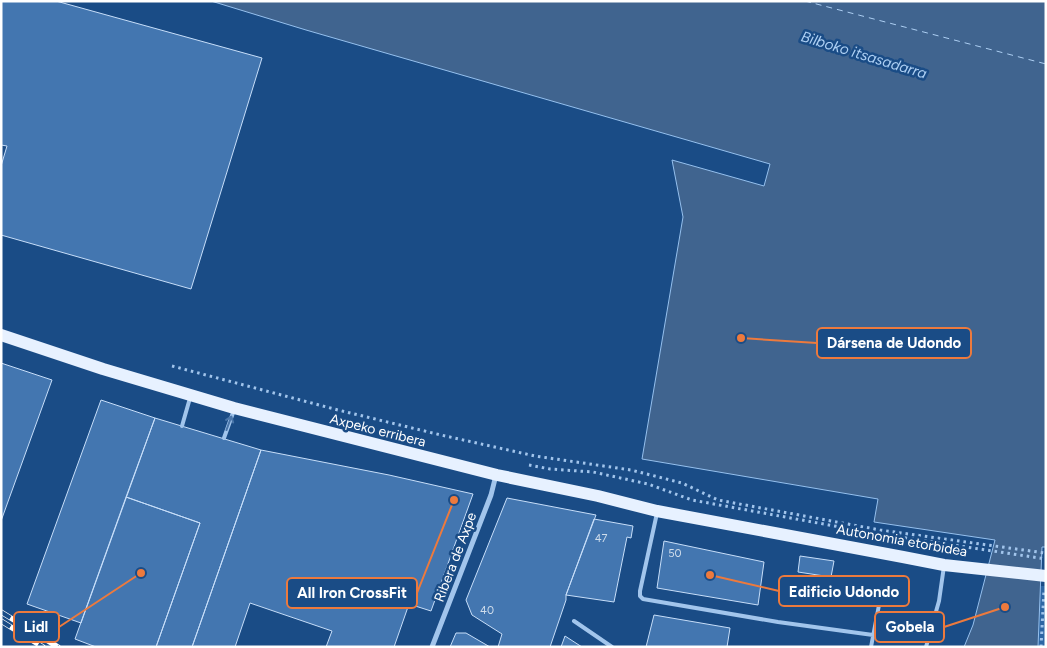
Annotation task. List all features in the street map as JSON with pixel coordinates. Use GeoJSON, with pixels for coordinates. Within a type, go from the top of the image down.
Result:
{"type":"FeatureCollection","features":[{"type":"Feature","properties":{"kind":"main road","name":"Axpeko erribera"},"geometry":{"type":"LineString","coordinates":[[1,335],[190,396],[234,408],[496,475],[598,496],[657,511],[753,528]]}},
{"type":"Feature","properties":{"kind":"main road","name":"Autonomia etorbidea"},"geometry":{"type":"LineString","coordinates":[[753,528],[944,565],[976,568],[1044,580]]}},
{"type":"Feature","properties":{"kind":"street","name":"Ribera de Axpe"},"geometry":{"type":"LineString","coordinates":[[432,647],[496,475]]}},
{"type":"Feature","properties":{"kind":"lane"},"geometry":{"type":"LineString","coordinates":[[182,426],[190,396]]}},
{"type":"Feature","properties":{"kind":"lane"},"geometry":{"type":"LineString","coordinates":[[224,438],[234,408]]}},
{"type":"Feature","properties":{"kind":"lane"},"geometry":{"type":"LineString","coordinates":[[657,511],[640,591],[640,596],[643,599],[778,622],[873,635]]}},
{"type":"Feature","properties":{"kind":"lane"},"geometry":{"type":"LineString","coordinates":[[926,647],[939,601],[944,565]]}},
{"type":"Feature","properties":{"kind":"lane"},"geometry":{"type":"LineString","coordinates":[[871,647],[883,584]]}},
{"type":"Feature","properties":{"kind":"lane"},"geometry":{"type":"LineString","coordinates":[[574,621],[612,647]]}},
{"type":"Feature","properties":{"kind":"path"},"geometry":{"type":"LineString","coordinates":[[172,366],[338,410],[535,456],[631,470],[682,483],[718,500],[1044,558]]}},
{"type":"Feature","properties":{"kind":"path"},"geometry":{"type":"LineString","coordinates":[[522,464],[550,469],[593,472],[648,484],[692,500],[873,533],[989,548],[1045,553]]}},
{"type":"Feature","properties":{"kind":"path"},"geometry":{"type":"LineString","coordinates":[[1041,647],[1045,594],[1044,580]]}},
{"type":"Feature","properties":{"kind":"shaded area"},"geometry":{"type":"Polygon","coordinates":[[[1040,586],[1046,586],[1046,647],[1038,647],[1040,586]]]}},
{"type":"Feature","properties":{"kind":"water","name":"Bilboko itsasadarra"},"geometry":{"type":"Polygon","coordinates":[[[211,1],[1046,1],[1046,547],[1042,547],[1038,647],[964,647],[973,625],[995,540],[874,522],[878,499],[642,459],[683,217],[672,160],[764,186],[770,164],[211,1]]]}},
{"type":"Feature","properties":{"kind":"building"},"geometry":{"type":"Polygon","coordinates":[[[1,1],[56,1],[262,58],[191,289],[1,235],[1,166],[7,146],[1,145],[1,1]]]}},
{"type":"Feature","properties":{"kind":"building"},"geometry":{"type":"Polygon","coordinates":[[[1,363],[52,380],[1,521],[1,363]]]}},
{"type":"Feature","properties":{"kind":"building"},"geometry":{"type":"Polygon","coordinates":[[[101,400],[155,418],[81,623],[27,604],[101,400]]]}},
{"type":"Feature","properties":{"kind":"building"},"geometry":{"type":"Polygon","coordinates":[[[155,418],[261,450],[192,647],[156,647],[200,523],[126,497],[155,418]]]}},
{"type":"Feature","properties":{"kind":"building"},"geometry":{"type":"Polygon","coordinates":[[[261,450],[389,475],[473,494],[431,611],[409,604],[394,647],[326,647],[332,631],[250,603],[235,647],[192,647],[261,450]]]}},
{"type":"Feature","properties":{"kind":"building"},"geometry":{"type":"Polygon","coordinates":[[[126,497],[200,523],[156,647],[96,647],[75,639],[126,497]]]}},
{"type":"Feature","properties":{"kind":"building"},"geometry":{"type":"Polygon","coordinates":[[[507,498],[596,515],[566,595],[550,647],[498,647],[502,634],[472,615],[466,600],[507,498]]]}},
{"type":"Feature","properties":{"kind":"building"},"geometry":{"type":"Polygon","coordinates":[[[594,519],[633,526],[631,538],[627,537],[614,602],[566,595],[594,519]]]}},
{"type":"Feature","properties":{"kind":"building"},"geometry":{"type":"Polygon","coordinates":[[[664,541],[764,562],[758,605],[657,588],[664,541]]]}},
{"type":"Feature","properties":{"kind":"building"},"geometry":{"type":"Polygon","coordinates":[[[800,556],[834,561],[831,577],[798,572],[800,556]]]}},
{"type":"Feature","properties":{"kind":"building"},"geometry":{"type":"Polygon","coordinates":[[[654,615],[730,628],[727,647],[646,647],[654,615]]]}},
{"type":"Feature","properties":{"kind":"building"},"geometry":{"type":"Polygon","coordinates":[[[456,633],[466,633],[490,647],[450,647],[456,633]]]}},
{"type":"Feature","properties":{"kind":"building"},"geometry":{"type":"Polygon","coordinates":[[[565,636],[582,647],[561,647],[565,636]]]}},
{"type":"Feature","properties":{"kind":"ferry route"},"geometry":{"type":"LineString","coordinates":[[805,1],[1046,64]]}},
{"type":"Feature","properties":{"kind":"railway"},"geometry":{"type":"LineString","coordinates":[[1,612],[58,647]]}},
{"type":"Feature","properties":{"kind":"railway"},"geometry":{"type":"LineString","coordinates":[[1,621],[43,647]]}},
{"type":"Feature","properties":{"kind":"place","name":"Dársena de Udondo"},"geometry":{"type":"Point","coordinates":[741,338]}},
{"type":"Feature","properties":{"kind":"place","name":"All Iron CrossFit"},"geometry":{"type":"Point","coordinates":[454,500]}},
{"type":"Feature","properties":{"kind":"place","name":"Lidl"},"geometry":{"type":"Point","coordinates":[141,573]}},
{"type":"Feature","properties":{"kind":"place","name":"Edificio Udondo"},"geometry":{"type":"Point","coordinates":[710,575]}},
{"type":"Feature","properties":{"kind":"place","name":"Gobela"},"geometry":{"type":"Point","coordinates":[1005,607]}}]}
